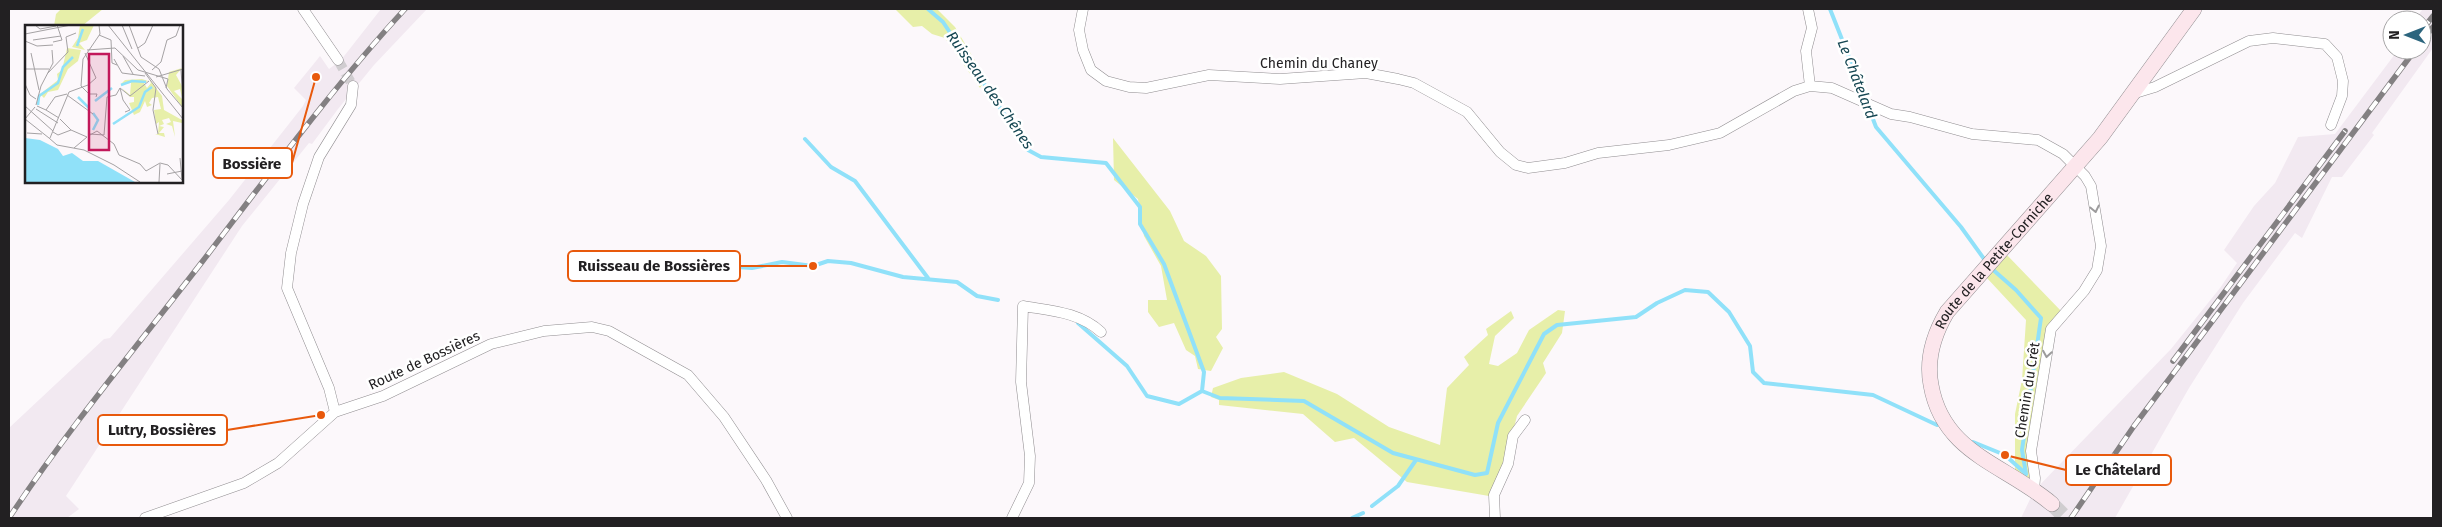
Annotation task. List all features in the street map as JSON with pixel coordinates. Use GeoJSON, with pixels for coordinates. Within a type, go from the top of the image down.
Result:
{"type":"FeatureCollection","features":[{"type":"Feature","properties":{"kind":"street"},"geometry":{"type":"LineString","coordinates":[[303,9],[338,60]]}},
{"type":"Feature","properties":{"kind":"street","name":"Chemin du Chaney"},"geometry":{"type":"LineString","coordinates":[[1083,9],[1080,30],[1083,50],[1091,70],[1106,81],[1128,87],[1146,88],[1209,75],[1288,78],[1366,73],[1398,78],[1414,83],[1467,112],[1500,152],[1512,162],[1524,168],[1538,168],[1565,163],[1598,153],[1669,145],[1720,133],[1794,91],[1810,86]]}},
{"type":"Feature","properties":{"kind":"street"},"geometry":{"type":"LineString","coordinates":[[1808,9],[1812,28],[1806,51],[1810,86]]}},
{"type":"Feature","properties":{"kind":"street","name":"Route de la Petite-Corniche"},"geometry":{"type":"LineString","coordinates":[[2052,504],[1960,442],[1939,413],[1932,391],[1929,366],[1936,332],[1947,312],[2100,138],[2194,9]]}},
{"type":"Feature","properties":{"kind":"street"},"geometry":{"type":"LineString","coordinates":[[2132,94],[2156,87],[2249,41],[2273,38],[2325,44],[2336,57],[2343,81],[2342,96],[2331,125]]}},
{"type":"Feature","properties":{"kind":"street"},"geometry":{"type":"LineString","coordinates":[[145,518],[244,483],[278,463],[335,412],[320,364],[287,288],[291,253],[302,204],[319,157],[351,105],[353,86]]}},
{"type":"Feature","properties":{"kind":"street","name":"Chemin du Crêt"},"geometry":{"type":"LineString","coordinates":[[1810,86],[1832,88],[1874,108],[1972,134],[2038,140],[2062,154],[2085,176],[2091,186],[2101,246],[2097,270],[2084,291],[2051,329],[2031,451],[2035,478],[2034,491]]}},
{"type":"Feature","properties":{"kind":"street"},"geometry":{"type":"LineString","coordinates":[[1012,518],[1029,483],[1030,456],[1021,382],[1023,306],[1073,314],[1091,323],[1102,332]]}},
{"type":"Feature","properties":{"kind":"street","name":"Route de Bossières"},"geometry":{"type":"LineString","coordinates":[[335,412],[383,396],[491,344],[544,331],[592,327],[609,332],[688,375],[724,417],[766,480],[786,518]]}},
{"type":"Feature","properties":{"kind":"street"},"geometry":{"type":"LineString","coordinates":[[1495,518],[1494,495],[1508,464],[1512,436],[1525,420]]}},
{"type":"Feature","properties":{"kind":"shaded area"},"geometry":{"type":"Polygon","coordinates":[[[381,9],[427,9],[374,65],[312,144],[309,143],[242,226],[66,496],[79,509],[67,518],[9,518],[9,428],[104,339],[110,338],[229,200],[303,106],[306,100],[294,88],[320,56],[329,69],[341,60],[381,9]]]}},
{"type":"Feature","properties":{"kind":"shaded area"},"geometry":{"type":"Polygon","coordinates":[[[2433,9],[2432,49],[2432,10],[2422,10],[2433,9]]]}},
{"type":"Feature","properties":{"kind":"shaded area"},"geometry":{"type":"Polygon","coordinates":[[[2390,60],[2424,60],[2372,133],[2374,135],[2342,177],[2332,177],[2302,238],[2295,233],[2243,303],[2189,388],[2115,518],[2021,518],[2034,491],[2171,349],[2220,288],[2237,263],[2224,250],[2254,206],[2275,183],[2298,137],[2335,134],[2390,60]]]}},
{"type":"Feature","properties":{"kind":"green space"},"geometry":{"type":"Polygon","coordinates":[[[61,9],[103,9],[83,25],[54,25],[56,14],[61,9]]]}},
{"type":"Feature","properties":{"kind":"green space"},"geometry":{"type":"Polygon","coordinates":[[[895,9],[937,9],[955,27],[986,79],[980,88],[945,38],[932,34],[922,26],[913,27],[895,9]]]}},
{"type":"Feature","properties":{"kind":"green space"},"geometry":{"type":"Polygon","coordinates":[[[1113,138],[1170,211],[1184,241],[1206,256],[1221,276],[1222,329],[1216,337],[1223,348],[1211,371],[1198,369],[1195,356],[1186,350],[1174,323],[1159,327],[1148,312],[1148,300],[1167,300],[1161,266],[1144,236],[1138,199],[1114,180],[1113,138]]]}},
{"type":"Feature","properties":{"kind":"green space"},"geometry":{"type":"Polygon","coordinates":[[[2006,254],[2064,314],[2051,329],[2031,451],[2035,478],[2026,479],[2015,471],[2015,414],[2022,380],[2026,320],[1986,277],[2006,254]]]}},
{"type":"Feature","properties":{"kind":"green space"},"geometry":{"type":"Polygon","coordinates":[[[1558,310],[1565,311],[1562,333],[1543,363],[1546,373],[1517,416],[1505,463],[1489,496],[1407,482],[1354,438],[1335,442],[1303,414],[1219,405],[1219,400],[1211,397],[1213,388],[1241,378],[1284,372],[1337,394],[1389,427],[1440,445],[1447,388],[1469,365],[1464,357],[1488,335],[1486,329],[1511,311],[1514,318],[1495,336],[1489,364],[1498,366],[1517,353],[1529,330],[1558,310]]]}},
{"type":"Feature","properties":{"kind":"waterway","name":"Ruisseau des Chênes"},"geometry":{"type":"LineString","coordinates":[[928,9],[943,22],[1028,150],[1041,157],[1106,163],[1140,207],[1140,224],[1164,264],[1204,372],[1202,391]]}},
{"type":"Feature","properties":{"kind":"waterway","name":"Le Châtelard"},"geometry":{"type":"LineString","coordinates":[[1830,9],[1866,100]]}},
{"type":"Feature","properties":{"kind":"waterway","name":"Le Châtelard"},"geometry":{"type":"LineString","coordinates":[[1868,106],[1876,127],[1961,227],[1987,263]]}},
{"type":"Feature","properties":{"kind":"waterway"},"geometry":{"type":"LineString","coordinates":[[805,139],[831,167],[855,181],[928,278]]}},
{"type":"Feature","properties":{"kind":"waterway"},"geometry":{"type":"LineString","coordinates":[[630,260],[752,268],[782,262],[813,266],[828,261],[851,263],[903,277],[957,282],[977,296],[998,300]]}},
{"type":"Feature","properties":{"kind":"waterway","name":"Le Châtelard"},"geometry":{"type":"LineString","coordinates":[[1991,268],[2016,290],[2041,318],[2022,450],[2026,474]]}},
{"type":"Feature","properties":{"kind":"waterway"},"geometry":{"type":"LineString","coordinates":[[1202,391],[1220,398],[1304,401],[1393,453],[1475,475],[1487,473],[1498,423],[1544,334],[1557,325],[1636,317],[1657,303],[1685,290],[1708,292],[1729,312],[1750,346],[1753,372],[1764,383],[1873,395],[1937,425]]}},
{"type":"Feature","properties":{"kind":"waterway"},"geometry":{"type":"LineString","coordinates":[[1078,323],[1127,366],[1147,396],[1179,404],[1202,391]]}},
{"type":"Feature","properties":{"kind":"waterway","name":"Le Châtelard"},"geometry":{"type":"LineString","coordinates":[[1973,442],[2005,455],[2026,474]]}},
{"type":"Feature","properties":{"kind":"waterway"},"geometry":{"type":"LineString","coordinates":[[1372,506],[1398,486],[1416,460]]}},
{"type":"Feature","properties":{"kind":"waterway"},"geometry":{"type":"LineString","coordinates":[[1352,518],[1363,513]]}},
{"type":"Feature","properties":{"kind":"tunnel"},"geometry":{"type":"LineString","coordinates":[[338,60],[353,86]]}},
{"type":"Feature","properties":{"kind":"tunnel"},"geometry":{"type":"LineString","coordinates":[[2052,504],[2066,518]]}},
{"type":"Feature","properties":{"kind":"railway"},"geometry":{"type":"LineString","coordinates":[[9,518],[79,420],[301,133],[405,9]]}},
{"type":"Feature","properties":{"kind":"railway"},"geometry":{"type":"LineString","coordinates":[[2071,518],[2134,426],[2408,60]]}},
{"type":"Feature","properties":{"kind":"railway"},"geometry":{"type":"LineString","coordinates":[[2173,361],[2345,131]]}},
{"type":"Feature","properties":{"kind":"place","name":"Bossière"},"geometry":{"type":"Point","coordinates":[316,77]}},
{"type":"Feature","properties":{"kind":"place","name":"Ruisseau de Bossières"},"geometry":{"type":"Point","coordinates":[813,266]}},
{"type":"Feature","properties":{"kind":"place","name":"Lutry, Bossières"},"geometry":{"type":"Point","coordinates":[321,415]}},
{"type":"Feature","properties":{"kind":"place","name":"Le Châtelard"},"geometry":{"type":"Point","coordinates":[2005,455]}}]}
